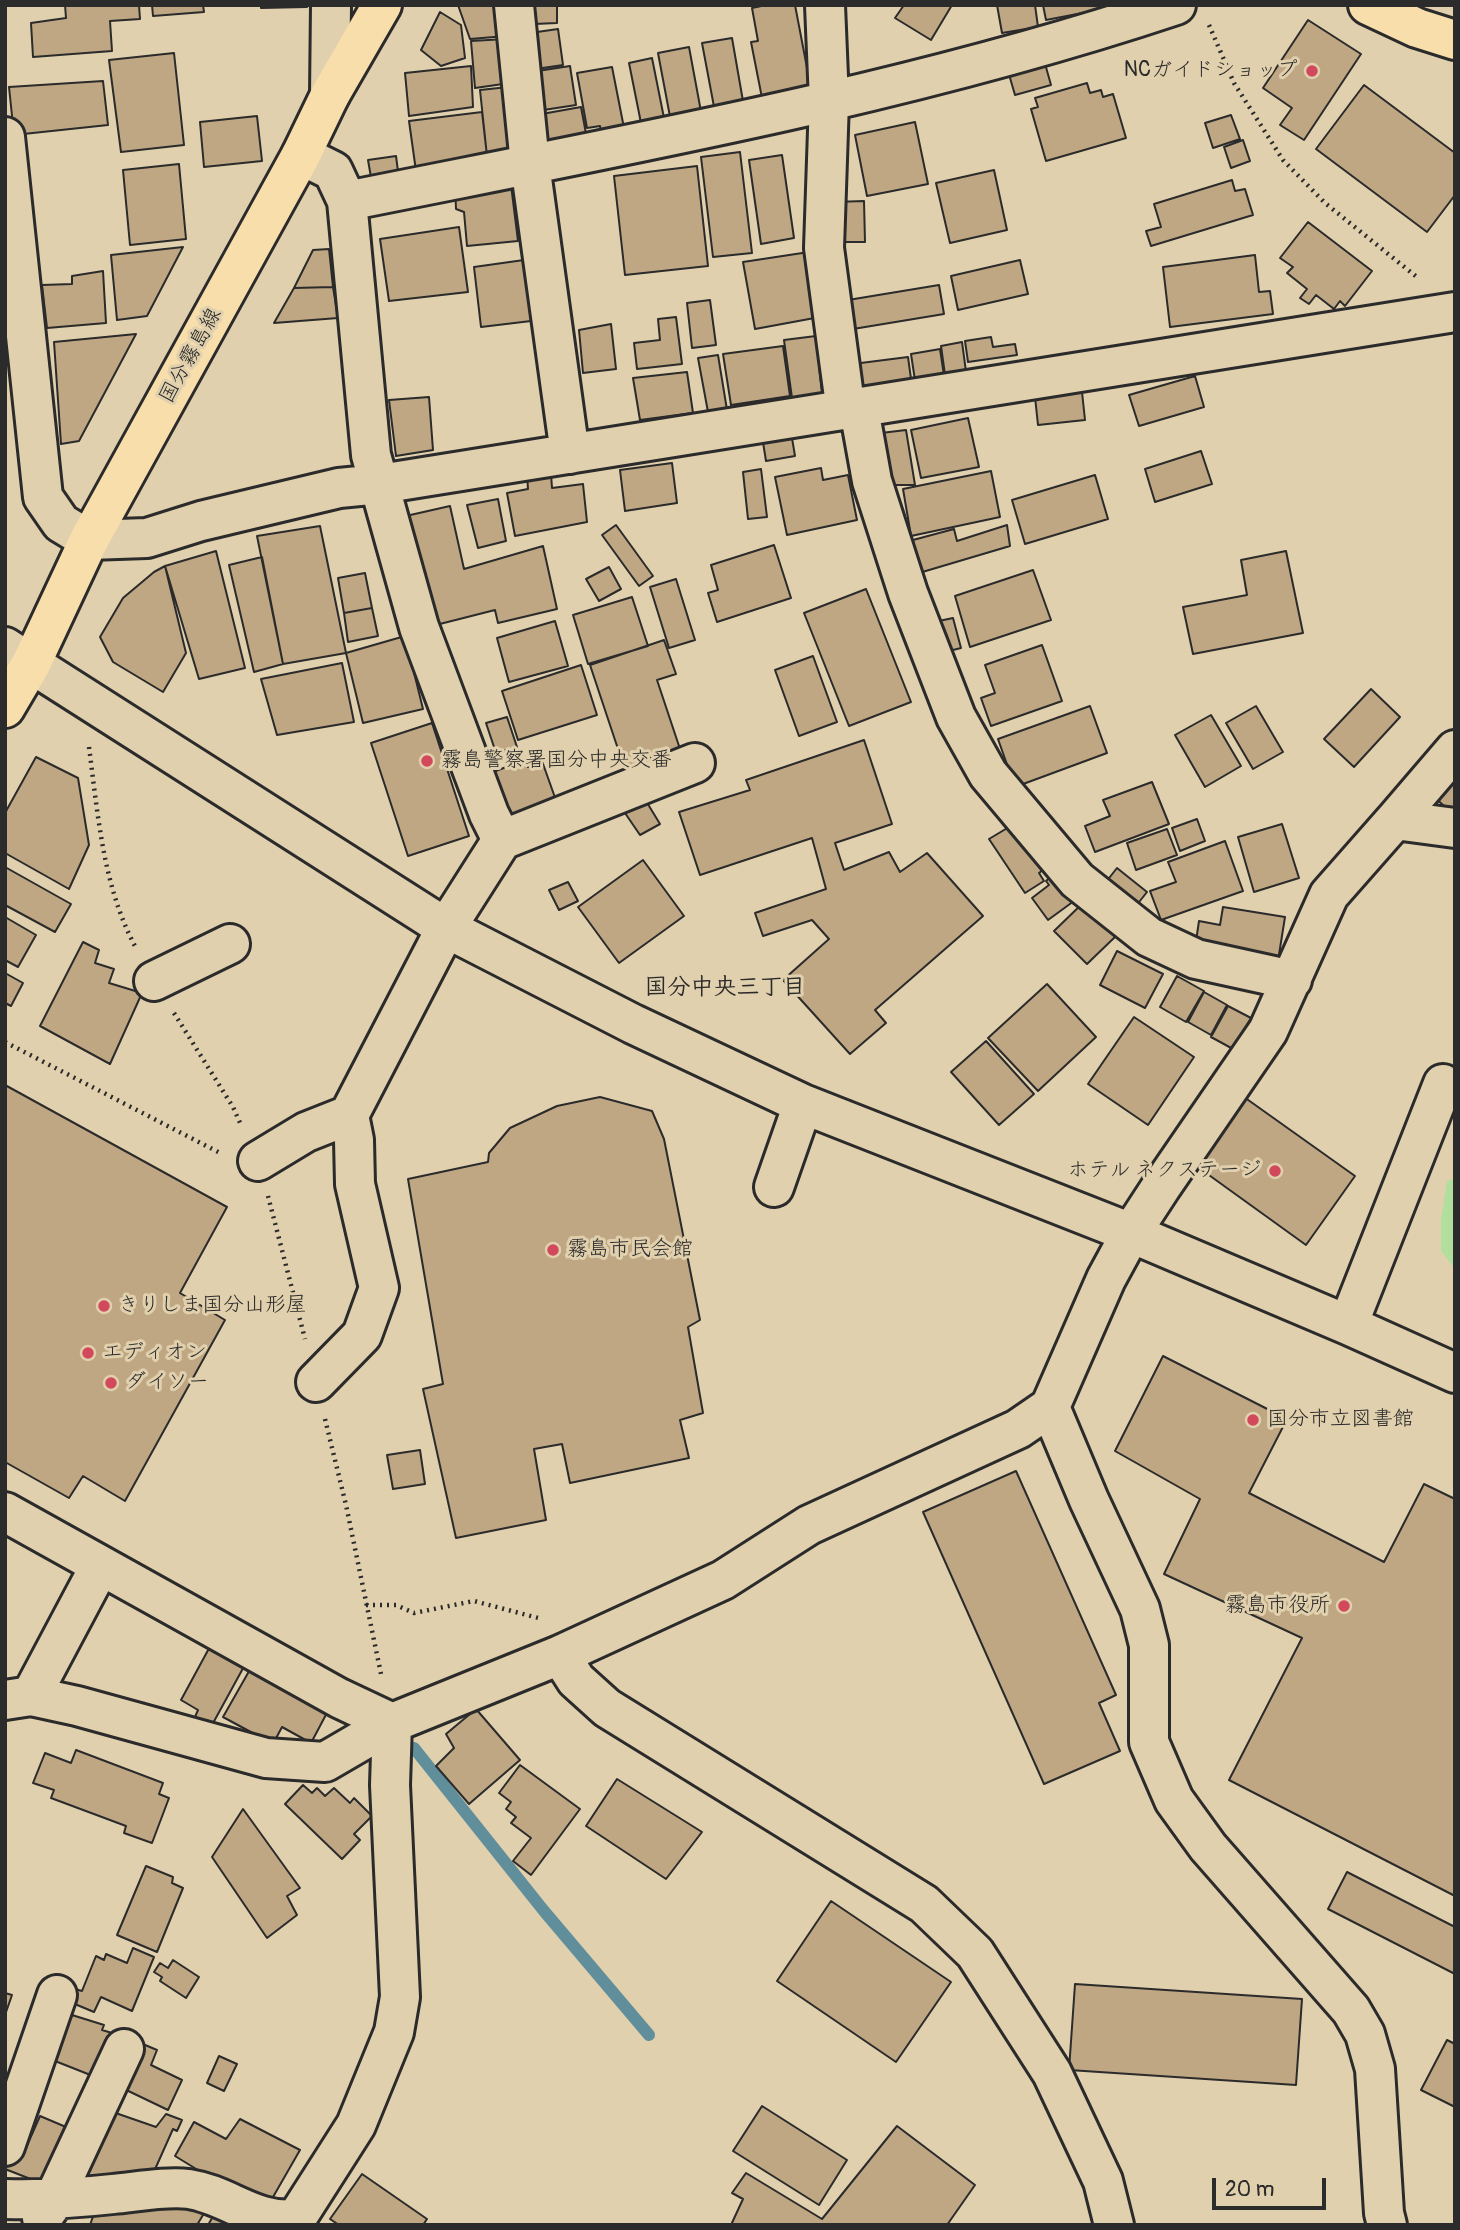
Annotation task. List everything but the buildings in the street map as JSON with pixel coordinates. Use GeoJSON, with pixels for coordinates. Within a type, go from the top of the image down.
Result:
{"type":"FeatureCollection","features":[{"type":"Feature","properties":{"kind":"main road","name":"国分霧島線"},"geometry":{"type":"LineString","coordinates":[[5,708],[18,656],[89,540],[301,155],[330,95],[382,5]]}},
{"type":"Feature","properties":{"kind":"main road"},"geometry":{"type":"LineString","coordinates":[[1368,5],[1417,28],[1455,40]]}},
{"type":"Feature","properties":{"kind":"street"},"geometry":{"type":"LineString","coordinates":[[330,95],[331,5]]}},
{"type":"Feature","properties":{"kind":"street"},"geometry":{"type":"LineString","coordinates":[[514,5],[530,164],[570,454]]}},
{"type":"Feature","properties":{"kind":"street"},"geometry":{"type":"LineString","coordinates":[[825,5],[829,101],[824,248],[844,397],[862,420],[872,481],[908,593],[956,717],[988,775],[1077,880],[1149,937],[1196,958],[1293,980]]}},
{"type":"Feature","properties":{"kind":"street"},"geometry":{"type":"LineString","coordinates":[[347,201],[829,101],[1191,11]]}},
{"type":"Feature","properties":{"kind":"street"},"geometry":{"type":"LineString","coordinates":[[5,137],[43,497],[61,523],[89,540],[147,538],[201,521],[339,488],[380,484],[1455,313]]}},
{"type":"Feature","properties":{"kind":"street"},"geometry":{"type":"LineString","coordinates":[[301,155],[333,171],[347,201],[371,455],[419,626],[489,814],[502,840]]}},
{"type":"Feature","properties":{"kind":"street"},"geometry":{"type":"LineString","coordinates":[[18,656],[446,928],[633,1024],[803,1104],[1131,1233],[1455,1373]]}},
{"type":"Feature","properties":{"kind":"street"},"geometry":{"type":"LineString","coordinates":[[100,1566],[18,1698],[77,1706],[266,1758],[325,1762],[392,1723],[560,1655],[723,1580],[809,1525],[1018,1429],[1050,1408],[1106,1279],[1131,1233],[1268,1031],[1329,895],[1455,750]]}},
{"type":"Feature","properties":{"kind":"street"},"geometry":{"type":"LineString","coordinates":[[316,1382],[362,1335],[379,1287],[355,1184],[354,1140],[349,1115],[446,928],[502,840],[695,763]]}},
{"type":"Feature","properties":{"kind":"street"},"geometry":{"type":"LineString","coordinates":[[1395,820],[1455,828]]}},
{"type":"Feature","properties":{"kind":"street"},"geometry":{"type":"LineString","coordinates":[[154,981],[230,944]]}},
{"type":"Feature","properties":{"kind":"street"},"geometry":{"type":"LineString","coordinates":[[1348,1325],[1443,1084]]}},
{"type":"Feature","properties":{"kind":"street"},"geometry":{"type":"LineString","coordinates":[[774,1187],[803,1104]]}},
{"type":"Feature","properties":{"kind":"street"},"geometry":{"type":"LineString","coordinates":[[258,1161],[306,1132],[349,1115]]}},
{"type":"Feature","properties":{"kind":"street"},"geometry":{"type":"LineString","coordinates":[[1050,1408],[1088,1500],[1140,1609],[1149,1645],[1149,1742],[1174,1800],[1208,1847],[1351,2010],[1365,2034],[1375,2069],[1387,2225]]}},
{"type":"Feature","properties":{"kind":"street"},"geometry":{"type":"LineString","coordinates":[[5,1512],[339,1698],[392,1723]]}},
{"type":"Feature","properties":{"kind":"street"},"geometry":{"type":"LineString","coordinates":[[560,1655],[576,1680],[607,1708],[925,1904],[975,1953],[1052,2073],[1103,2180],[1114,2225]]}},
{"type":"Feature","properties":{"kind":"street"},"geometry":{"type":"LineString","coordinates":[[5,2199],[46,2213],[188,2189],[227,2200],[250,2213],[278,2221],[296,2219],[356,2125],[394,2032],[400,1997],[390,1785],[392,1723]]}},
{"type":"Feature","properties":{"kind":"street"},"geometry":{"type":"LineString","coordinates":[[5,2146],[57,1996]]}},
{"type":"Feature","properties":{"kind":"street"},"geometry":{"type":"LineString","coordinates":[[46,2213],[124,2049]]}},
{"type":"Feature","properties":{"kind":"path"},"geometry":{"type":"LineString","coordinates":[[1191,11],[1283,160],[1325,203],[1422,281]]}},
{"type":"Feature","properties":{"kind":"path"},"geometry":{"type":"LineString","coordinates":[[82,697],[111,890],[122,923],[154,981],[233,1107],[258,1161],[346,1505],[392,1723]]}},
{"type":"Feature","properties":{"kind":"path"},"geometry":{"type":"LineString","coordinates":[[5,1042],[235,1161],[258,1161]]}},
{"type":"Feature","properties":{"kind":"path"},"geometry":{"type":"LineString","coordinates":[[366,1605],[396,1605],[414,1613],[474,1601],[548,1621],[560,1655]]}},
{"type":"Feature","properties":{"kind":"green space"},"geometry":{"type":"Polygon","coordinates":[[[1455,1178],[1455,1269],[1441,1251],[1441,1219],[1447,1181],[1455,1178]]]}},
{"type":"Feature","properties":{"kind":"waterway"},"geometry":{"type":"LineString","coordinates":[[414,1748],[544,1911],[649,2035]]}},
{"type":"Feature","properties":{"kind":"place","name":"NCガイドショップ"},"geometry":{"type":"Point","coordinates":[1312,71]}},
{"type":"Feature","properties":{"kind":"place","name":"霧島警察署国分中央交番"},"geometry":{"type":"Point","coordinates":[427,761]}},
{"type":"Feature","properties":{"kind":"place","name":"ホテル ネクステージ"},"geometry":{"type":"Point","coordinates":[1275,1171]}},
{"type":"Feature","properties":{"kind":"place","name":"霧島市民会館"},"geometry":{"type":"Point","coordinates":[553,1250]}},
{"type":"Feature","properties":{"kind":"place","name":"きりしま国分山形屋"},"geometry":{"type":"Point","coordinates":[104,1306]}},
{"type":"Feature","properties":{"kind":"place","name":"エディオン"},"geometry":{"type":"Point","coordinates":[88,1353]}},
{"type":"Feature","properties":{"kind":"place","name":"ダイソー"},"geometry":{"type":"Point","coordinates":[111,1383]}},
{"type":"Feature","properties":{"kind":"place","name":"国分市立図書館"},"geometry":{"type":"Point","coordinates":[1253,1420]}},
{"type":"Feature","properties":{"kind":"place","name":"霧島市役所"},"geometry":{"type":"Point","coordinates":[1344,1606]}},
{"type":"Feature","properties":{"kind":"district","name":"国分中央三丁目"},"geometry":{"type":"Point","coordinates":[725,988]}}]}
